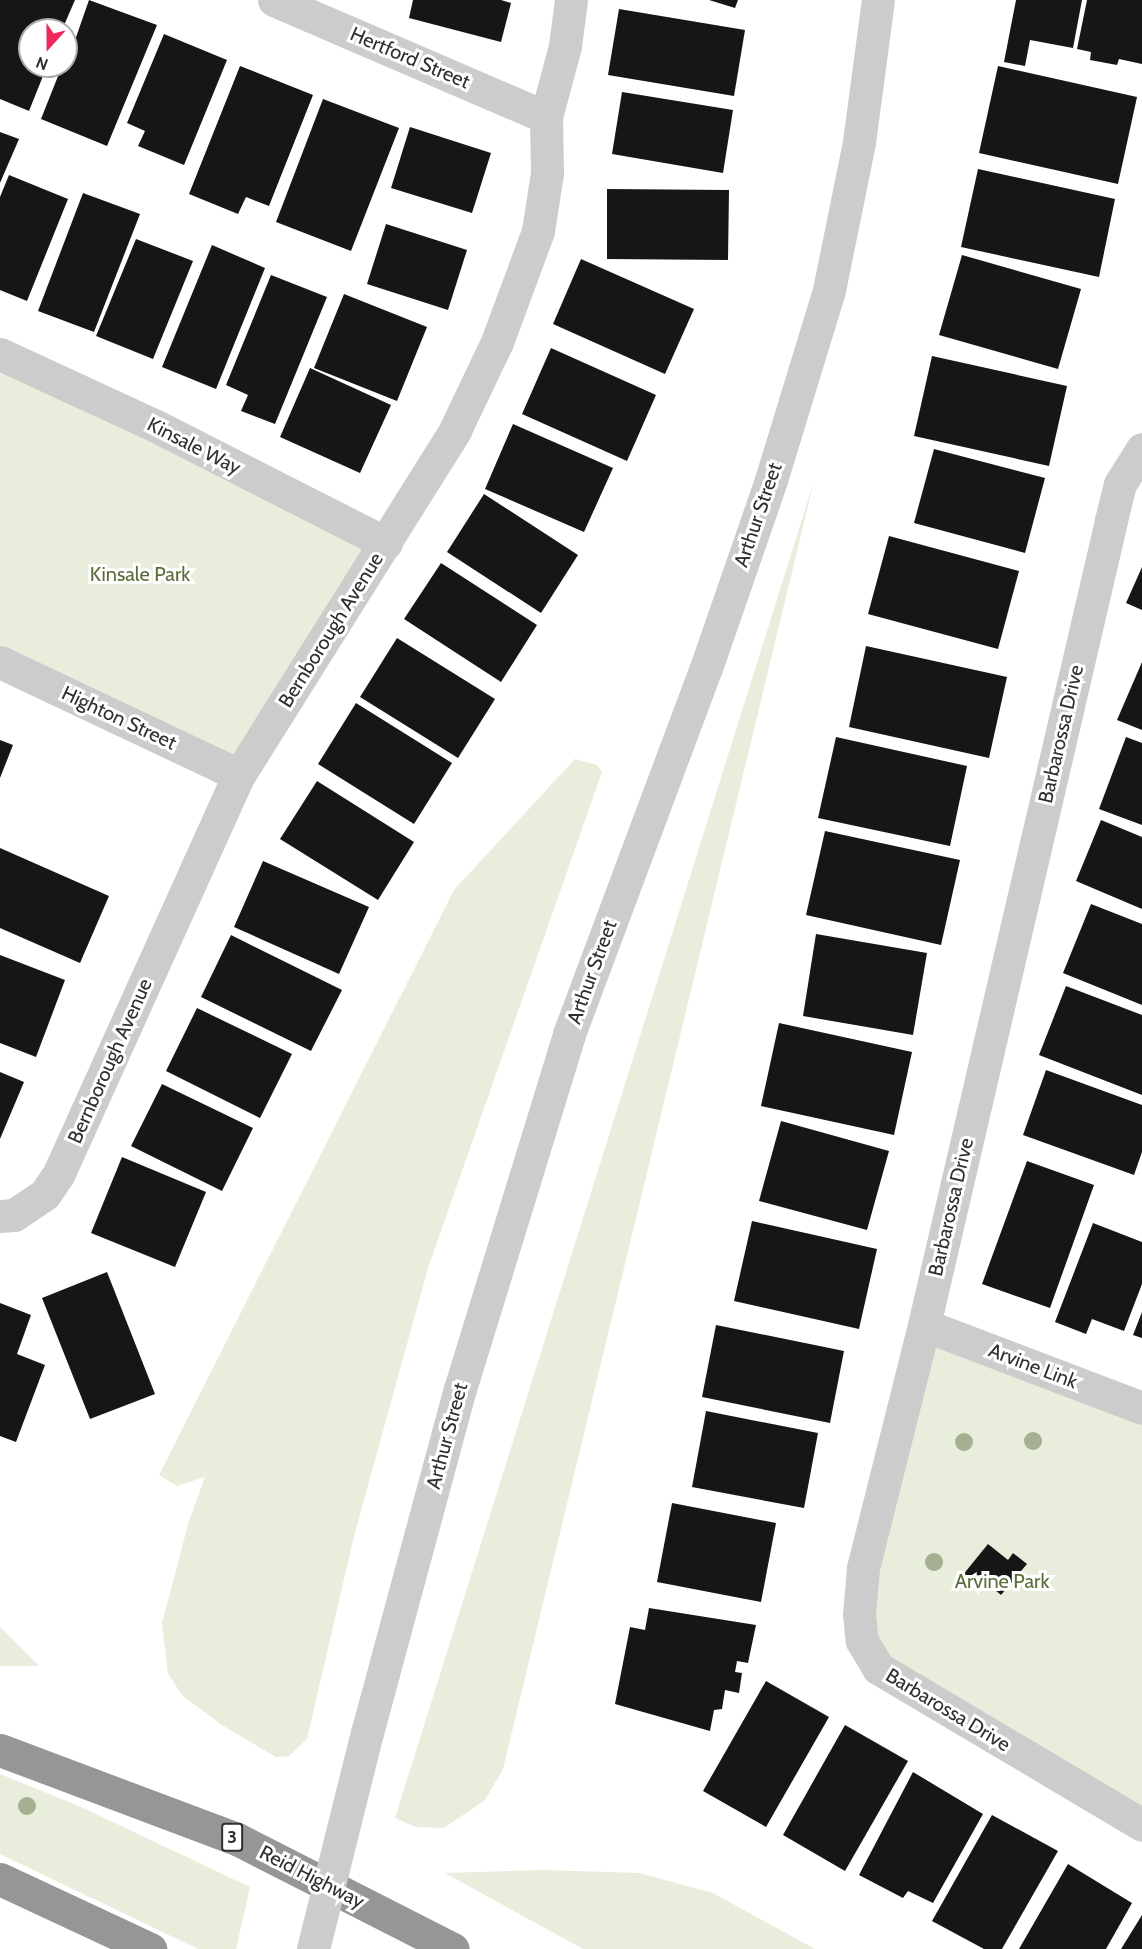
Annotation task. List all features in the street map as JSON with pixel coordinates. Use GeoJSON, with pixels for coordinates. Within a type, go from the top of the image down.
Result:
{"type":"FeatureCollection","features":[{"type":"Feature","properties":{"kind":"highway","name":"Reid Highway"},"geometry":{"type":"LineString","coordinates":[[0,1749],[237,1839],[453,1949]]}},
{"type":"Feature","properties":{"kind":"highway"},"geometry":{"type":"LineString","coordinates":[[0,1879],[150,1949]]}},
{"type":"Feature","properties":{"kind":"street","name":"Hertford Street"},"geometry":{"type":"LineString","coordinates":[[274,0],[546,117]]}},
{"type":"Feature","properties":{"kind":"street","name":"Bernborough Avenue"},"geometry":{"type":"LineString","coordinates":[[0,1216],[14,1215],[45,1194],[59,1173],[239,775],[455,430],[497,342],[538,231],[547,173],[546,117],[565,46],[571,0]]}},
{"type":"Feature","properties":{"kind":"street","name":"Arthur Street"},"geometry":{"type":"LineString","coordinates":[[313,1949],[367,1733],[460,1389],[569,1034],[710,657],[771,480],[829,290],[859,142],[878,0]]}},
{"type":"Feature","properties":{"kind":"street","name":"Kinsale Way"},"geometry":{"type":"LineString","coordinates":[[0,354],[156,426],[386,543]]}},
{"type":"Feature","properties":{"kind":"street","name":"Barbarossa Drive"},"geometry":{"type":"LineString","coordinates":[[1142,449],[1120,484],[1111,521],[924,1325],[862,1568],[859,1614],[862,1641],[878,1668],[910,1690],[1142,1825]]}},
{"type":"Feature","properties":{"kind":"street","name":"Highton Street"},"geometry":{"type":"LineString","coordinates":[[0,662],[239,775]]}},
{"type":"Feature","properties":{"kind":"street","name":"Arvine Link"},"geometry":{"type":"LineString","coordinates":[[924,1325],[1142,1408]]}},
{"type":"Feature","properties":{"kind":"green space","name":"Kinsale Park"},"geometry":{"type":"Polygon","coordinates":[[[0,354],[386,543],[239,775],[0,662],[0,354]]]}},
{"type":"Feature","properties":{"kind":"green space"},"geometry":{"type":"Polygon","coordinates":[[[814,481],[503,1769],[485,1800],[444,1828],[415,1827],[395,1818],[814,481]]]}},
{"type":"Feature","properties":{"kind":"green space"},"geometry":{"type":"Polygon","coordinates":[[[575,759],[597,765],[602,772],[428,1268],[354,1536],[307,1739],[289,1756],[276,1757],[222,1725],[183,1696],[168,1674],[162,1623],[189,1521],[205,1477],[177,1486],[159,1475],[454,890],[575,759]]]}},
{"type":"Feature","properties":{"kind":"green space","name":"Arvine Park"},"geometry":{"type":"Polygon","coordinates":[[[924,1325],[1142,1408],[1142,1826],[910,1690],[859,1614],[924,1325]]]}},
{"type":"Feature","properties":{"kind":"green space"},"geometry":{"type":"Polygon","coordinates":[[[0,1627],[39,1666],[0,1666],[0,1627]]]}},
{"type":"Feature","properties":{"kind":"green space"},"geometry":{"type":"Polygon","coordinates":[[[0,1774],[79,1806],[250,1887],[236,1949],[198,1949],[0,1854],[0,1774]]]}},
{"type":"Feature","properties":{"kind":"green space"},"geometry":{"type":"Polygon","coordinates":[[[543,1870],[639,1873],[713,1893],[815,1949],[583,1949],[445,1873],[543,1870]]]}},
{"type":"Feature","properties":{"kind":"building"},"geometry":{"type":"Polygon","coordinates":[[[0,0],[75,0],[67,18],[18,18],[18,78],[42,78],[29,111],[0,99],[0,0]]]}},
{"type":"Feature","properties":{"kind":"building"},"geometry":{"type":"Polygon","coordinates":[[[89,0],[157,25],[107,146],[41,119],[57,78],[78,78],[78,32],[89,0]]]}},
{"type":"Feature","properties":{"kind":"building"},"geometry":{"type":"Polygon","coordinates":[[[413,0],[501,0],[511,3],[501,42],[409,18],[413,0]]]}},
{"type":"Feature","properties":{"kind":"building"},"geometry":{"type":"Polygon","coordinates":[[[709,0],[738,0],[735,8],[709,0]]]}},
{"type":"Feature","properties":{"kind":"building"},"geometry":{"type":"Polygon","coordinates":[[[1016,0],[1082,0],[1073,48],[1030,40],[1025,66],[1004,62],[1016,0]]]}},
{"type":"Feature","properties":{"kind":"building"},"geometry":{"type":"Polygon","coordinates":[[[1087,0],[1142,0],[1142,64],[1119,59],[1117,65],[1090,60],[1091,52],[1077,49],[1087,0]]]}},
{"type":"Feature","properties":{"kind":"building"},"geometry":{"type":"Polygon","coordinates":[[[619,9],[745,30],[734,96],[608,75],[619,9]]]}},
{"type":"Feature","properties":{"kind":"building"},"geometry":{"type":"Polygon","coordinates":[[[164,34],[227,60],[184,165],[138,146],[145,131],[127,123],[164,34]]]}},
{"type":"Feature","properties":{"kind":"building"},"geometry":{"type":"Polygon","coordinates":[[[240,66],[313,95],[269,206],[246,197],[238,214],[189,194],[240,66]]]}},
{"type":"Feature","properties":{"kind":"building"},"geometry":{"type":"Polygon","coordinates":[[[998,66],[1137,97],[1118,184],[979,153],[998,66]]]}},
{"type":"Feature","properties":{"kind":"building"},"geometry":{"type":"Polygon","coordinates":[[[622,92],[733,110],[723,173],[612,154],[622,92]]]}},
{"type":"Feature","properties":{"kind":"building"},"geometry":{"type":"Polygon","coordinates":[[[323,99],[399,128],[351,251],[276,222],[323,99]]]}},
{"type":"Feature","properties":{"kind":"building"},"geometry":{"type":"Polygon","coordinates":[[[410,127],[491,153],[472,213],[391,188],[410,127]]]}},
{"type":"Feature","properties":{"kind":"building"},"geometry":{"type":"Polygon","coordinates":[[[0,132],[19,139],[0,183],[0,132]]]}},
{"type":"Feature","properties":{"kind":"building"},"geometry":{"type":"Polygon","coordinates":[[[978,169],[1115,199],[1099,277],[961,247],[978,169]]]}},
{"type":"Feature","properties":{"kind":"building"},"geometry":{"type":"Polygon","coordinates":[[[9,175],[68,199],[27,301],[0,290],[0,197],[9,175]]]}},
{"type":"Feature","properties":{"kind":"building"},"geometry":{"type":"Polygon","coordinates":[[[607,189],[729,190],[728,260],[607,259],[607,189]]]}},
{"type":"Feature","properties":{"kind":"building"},"geometry":{"type":"Polygon","coordinates":[[[83,193],[140,214],[94,332],[38,311],[83,193]]]}},
{"type":"Feature","properties":{"kind":"building"},"geometry":{"type":"Polygon","coordinates":[[[386,224],[467,250],[448,310],[367,284],[386,224]]]}},
{"type":"Feature","properties":{"kind":"building"},"geometry":{"type":"Polygon","coordinates":[[[136,239],[193,261],[153,359],[96,336],[136,239]]]}},
{"type":"Feature","properties":{"kind":"building"},"geometry":{"type":"Polygon","coordinates":[[[212,245],[265,268],[216,389],[162,367],[212,245]]]}},
{"type":"Feature","properties":{"kind":"building"},"geometry":{"type":"Polygon","coordinates":[[[962,255],[1081,289],[1058,369],[939,335],[962,255]]]}},
{"type":"Feature","properties":{"kind":"building"},"geometry":{"type":"Polygon","coordinates":[[[581,259],[694,309],[665,374],[553,324],[581,259]]]}},
{"type":"Feature","properties":{"kind":"building"},"geometry":{"type":"Polygon","coordinates":[[[271,275],[327,297],[275,424],[241,411],[248,395],[226,385],[271,275]]]}},
{"type":"Feature","properties":{"kind":"building"},"geometry":{"type":"Polygon","coordinates":[[[344,294],[427,327],[397,401],[314,368],[344,294]]]}},
{"type":"Feature","properties":{"kind":"building"},"geometry":{"type":"Polygon","coordinates":[[[551,348],[656,395],[627,461],[522,414],[551,348]]]}},
{"type":"Feature","properties":{"kind":"building"},"geometry":{"type":"Polygon","coordinates":[[[932,356],[1067,386],[1049,466],[914,436],[932,356]]]}},
{"type":"Feature","properties":{"kind":"building"},"geometry":{"type":"Polygon","coordinates":[[[310,368],[391,405],[360,473],[280,437],[310,368]]]}},
{"type":"Feature","properties":{"kind":"building"},"geometry":{"type":"Polygon","coordinates":[[[513,424],[613,468],[584,532],[485,489],[513,424]]]}},
{"type":"Feature","properties":{"kind":"building"},"geometry":{"type":"Polygon","coordinates":[[[934,449],[1045,478],[1025,553],[914,523],[934,449]]]}},
{"type":"Feature","properties":{"kind":"building"},"geometry":{"type":"Polygon","coordinates":[[[484,494],[578,555],[541,613],[447,552],[484,494]]]}},
{"type":"Feature","properties":{"kind":"building"},"geometry":{"type":"Polygon","coordinates":[[[889,536],[1019,571],[998,649],[868,614],[889,536]]]}},
{"type":"Feature","properties":{"kind":"building"},"geometry":{"type":"Polygon","coordinates":[[[441,563],[537,625],[501,682],[404,619],[441,563]]]}},
{"type":"Feature","properties":{"kind":"building"},"geometry":{"type":"Polygon","coordinates":[[[1142,567],[1142,610],[1126,603],[1142,567]]]}},
{"type":"Feature","properties":{"kind":"building"},"geometry":{"type":"Polygon","coordinates":[[[397,638],[495,699],[458,758],[360,697],[397,638]]]}},
{"type":"Feature","properties":{"kind":"building"},"geometry":{"type":"Polygon","coordinates":[[[866,646],[1007,677],[989,758],[849,727],[866,646]]]}},
{"type":"Feature","properties":{"kind":"building"},"geometry":{"type":"Polygon","coordinates":[[[1142,662],[1142,730],[1117,720],[1142,662]]]}},
{"type":"Feature","properties":{"kind":"building"},"geometry":{"type":"Polygon","coordinates":[[[356,703],[452,763],[414,824],[318,764],[356,703]]]}},
{"type":"Feature","properties":{"kind":"building"},"geometry":{"type":"Polygon","coordinates":[[[836,737],[967,766],[950,846],[818,818],[836,737]]]}},
{"type":"Feature","properties":{"kind":"building"},"geometry":{"type":"Polygon","coordinates":[[[1126,737],[1142,743],[1142,825],[1099,809],[1126,737]]]}},
{"type":"Feature","properties":{"kind":"building"},"geometry":{"type":"Polygon","coordinates":[[[0,740],[13,745],[0,778],[0,740]]]}},
{"type":"Feature","properties":{"kind":"building"},"geometry":{"type":"Polygon","coordinates":[[[317,781],[414,842],[378,900],[280,839],[317,781]]]}},
{"type":"Feature","properties":{"kind":"building"},"geometry":{"type":"Polygon","coordinates":[[[1101,820],[1142,837],[1142,909],[1076,881],[1101,820]]]}},
{"type":"Feature","properties":{"kind":"building"},"geometry":{"type":"Polygon","coordinates":[[[825,831],[960,860],[941,945],[806,915],[825,831]]]}},
{"type":"Feature","properties":{"kind":"building"},"geometry":{"type":"Polygon","coordinates":[[[0,848],[109,896],[80,963],[0,928],[0,848]]]}},
{"type":"Feature","properties":{"kind":"building"},"geometry":{"type":"Polygon","coordinates":[[[263,861],[369,907],[339,974],[234,927],[263,861]]]}},
{"type":"Feature","properties":{"kind":"building"},"geometry":{"type":"Polygon","coordinates":[[[1091,904],[1142,924],[1142,1005],[1063,973],[1091,904]]]}},
{"type":"Feature","properties":{"kind":"building"},"geometry":{"type":"Polygon","coordinates":[[[816,934],[927,953],[913,1035],[803,1016],[816,934]]]}},
{"type":"Feature","properties":{"kind":"building"},"geometry":{"type":"Polygon","coordinates":[[[231,935],[342,990],[311,1051],[201,997],[231,935]]]}},
{"type":"Feature","properties":{"kind":"building"},"geometry":{"type":"Polygon","coordinates":[[[0,955],[65,980],[36,1057],[0,1043],[0,955]]]}},
{"type":"Feature","properties":{"kind":"building"},"geometry":{"type":"Polygon","coordinates":[[[1066,986],[1142,1015],[1142,1095],[1039,1055],[1066,986]]]}},
{"type":"Feature","properties":{"kind":"building"},"geometry":{"type":"Polygon","coordinates":[[[197,1008],[292,1054],[260,1118],[166,1071],[197,1008]]]}},
{"type":"Feature","properties":{"kind":"building"},"geometry":{"type":"Polygon","coordinates":[[[779,1023],[912,1052],[894,1135],[761,1106],[779,1023]]]}},
{"type":"Feature","properties":{"kind":"building"},"geometry":{"type":"Polygon","coordinates":[[[1046,1070],[1142,1105],[1142,1152],[1134,1175],[1023,1135],[1046,1070]]]}},
{"type":"Feature","properties":{"kind":"building"},"geometry":{"type":"Polygon","coordinates":[[[0,1072],[24,1082],[0,1139],[0,1072]]]}},
{"type":"Feature","properties":{"kind":"building"},"geometry":{"type":"Polygon","coordinates":[[[162,1084],[253,1128],[222,1191],[131,1146],[162,1084]]]}},
{"type":"Feature","properties":{"kind":"building"},"geometry":{"type":"Polygon","coordinates":[[[781,1121],[889,1151],[867,1230],[759,1201],[781,1121]]]}},
{"type":"Feature","properties":{"kind":"building"},"geometry":{"type":"Polygon","coordinates":[[[122,1157],[206,1192],[175,1267],[91,1233],[122,1157]]]}},
{"type":"Feature","properties":{"kind":"building"},"geometry":{"type":"Polygon","coordinates":[[[1027,1161],[1094,1185],[1050,1308],[982,1284],[1027,1161]]]}},
{"type":"Feature","properties":{"kind":"building"},"geometry":{"type":"Polygon","coordinates":[[[752,1221],[877,1249],[859,1329],[734,1301],[752,1221]]]}},
{"type":"Feature","properties":{"kind":"building"},"geometry":{"type":"Polygon","coordinates":[[[1093,1223],[1142,1242],[1142,1284],[1124,1331],[1092,1319],[1086,1334],[1055,1322],[1093,1223]]]}},
{"type":"Feature","properties":{"kind":"building"},"geometry":{"type":"Polygon","coordinates":[[[107,1272],[155,1394],[90,1419],[42,1298],[107,1272]]]}},
{"type":"Feature","properties":{"kind":"building"},"geometry":{"type":"Polygon","coordinates":[[[0,1303],[31,1315],[17,1354],[45,1365],[16,1442],[0,1436],[0,1303]]]}},
{"type":"Feature","properties":{"kind":"building"},"geometry":{"type":"Polygon","coordinates":[[[1142,1312],[1142,1338],[1133,1335],[1142,1312]]]}},
{"type":"Feature","properties":{"kind":"building"},"geometry":{"type":"Polygon","coordinates":[[[716,1325],[844,1351],[830,1423],[702,1397],[716,1325]]]}},
{"type":"Feature","properties":{"kind":"building"},"geometry":{"type":"Polygon","coordinates":[[[706,1411],[818,1433],[804,1508],[692,1487],[706,1411]]]}},
{"type":"Feature","properties":{"kind":"building"},"geometry":{"type":"Polygon","coordinates":[[[672,1503],[776,1523],[761,1602],[657,1582],[672,1503]]]}},
{"type":"Feature","properties":{"kind":"building"},"geometry":{"type":"Polygon","coordinates":[[[988,1544],[1008,1560],[1013,1553],[1027,1564],[1001,1595],[982,1579],[975,1587],[962,1576],[988,1544]]]}},
{"type":"Feature","properties":{"kind":"building"},"geometry":{"type":"Polygon","coordinates":[[[649,1608],[756,1625],[748,1663],[737,1661],[735,1672],[742,1673],[739,1693],[725,1690],[722,1709],[714,1710],[710,1731],[615,1704],[630,1627],[645,1630],[649,1608]]]}},
{"type":"Feature","properties":{"kind":"building"},"geometry":{"type":"Polygon","coordinates":[[[766,1681],[829,1717],[766,1827],[703,1791],[766,1681]]]}},
{"type":"Feature","properties":{"kind":"building"},"geometry":{"type":"Polygon","coordinates":[[[845,1725],[908,1761],[845,1871],[783,1835],[845,1725]]]}},
{"type":"Feature","properties":{"kind":"building"},"geometry":{"type":"Polygon","coordinates":[[[913,1772],[983,1814],[933,1903],[908,1891],[903,1898],[859,1875],[913,1772]]]}},
{"type":"Feature","properties":{"kind":"building"},"geometry":{"type":"Polygon","coordinates":[[[992,1815],[1058,1851],[1002,1949],[984,1949],[932,1921],[992,1815]]]}},
{"type":"Feature","properties":{"kind":"building"},"geometry":{"type":"Polygon","coordinates":[[[1068,1864],[1132,1903],[1106,1949],[1019,1949],[1068,1864]]]}},
{"type":"Feature","properties":{"kind":"building"},"geometry":{"type":"Polygon","coordinates":[[[1142,1915],[1142,1949],[1121,1949],[1142,1915]]]}}]}
